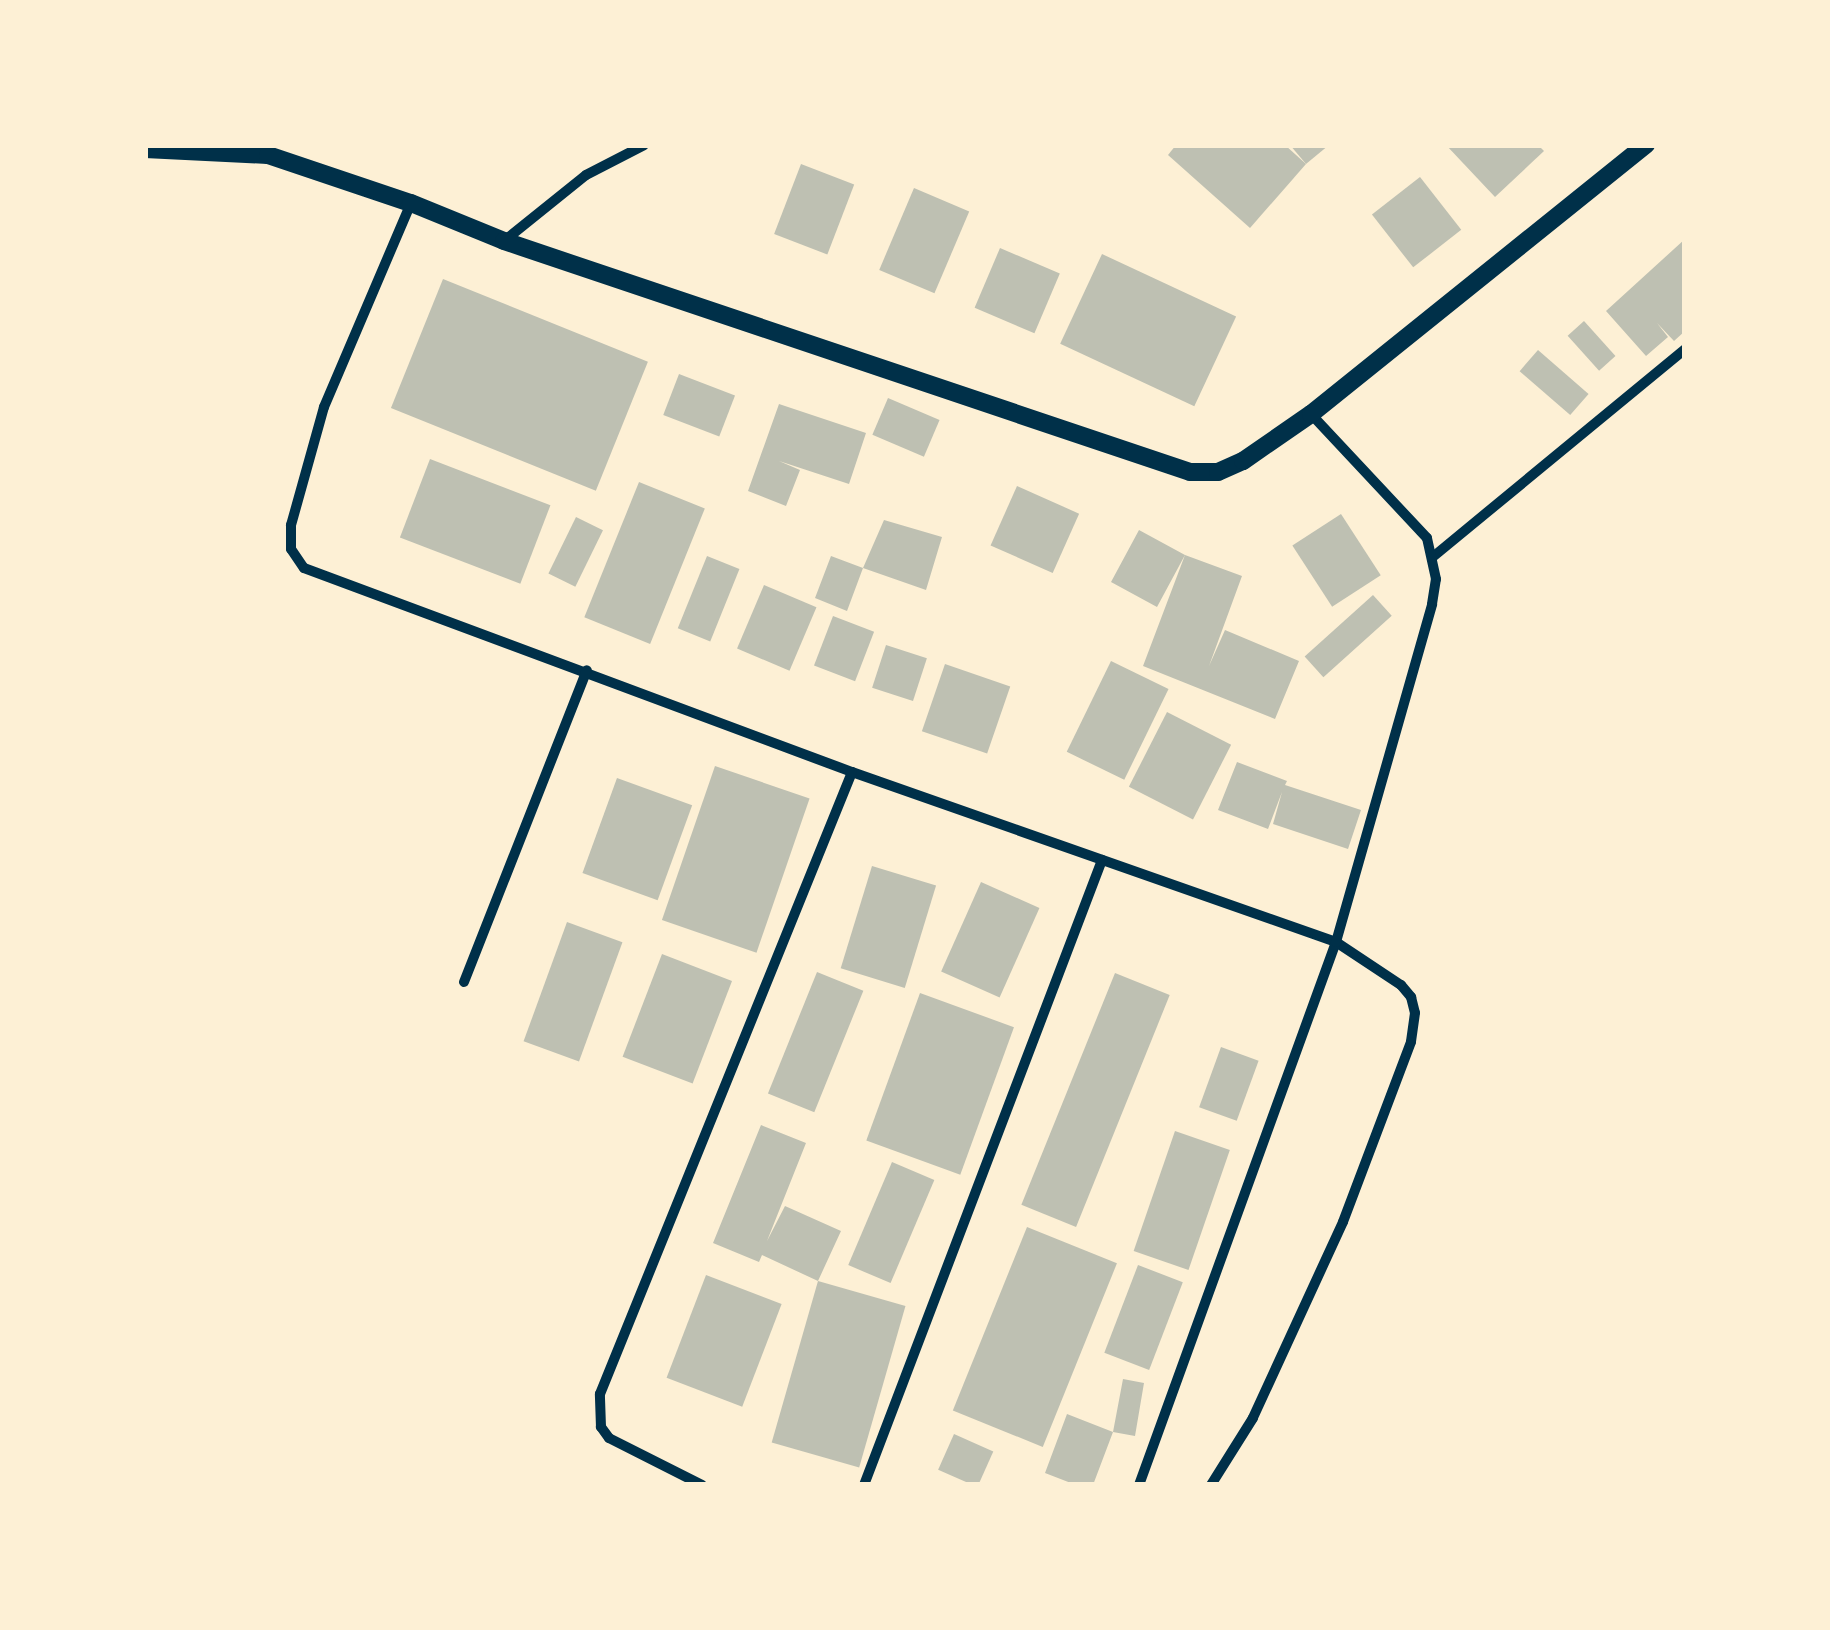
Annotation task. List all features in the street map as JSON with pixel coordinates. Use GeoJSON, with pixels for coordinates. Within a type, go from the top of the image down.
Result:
{"type":"FeatureCollection","features":[{"type":"Feature","properties":{"kind":"street"},"geometry":{"type":"LineString","coordinates":[[504,241],[586,175],[644,145]]}},
{"type":"Feature","properties":{"kind":"street"},"geometry":{"type":"LineString","coordinates":[[145,149],[262,150],[504,241],[1190,472],[1218,472],[1243,461],[1310,414],[1646,145]]}},
{"type":"Feature","properties":{"kind":"street"},"geometry":{"type":"LineString","coordinates":[[411,203],[324,407],[291,525],[291,550],[304,568],[587,670],[852,772],[1336,942],[1401,985],[1411,998],[1415,1013],[1411,1042],[1343,1222],[1253,1418],[1211,1485]]}},
{"type":"Feature","properties":{"kind":"street"},"geometry":{"type":"LineString","coordinates":[[1434,556],[1685,349]]}},
{"type":"Feature","properties":{"kind":"street"},"geometry":{"type":"LineString","coordinates":[[1140,1485],[1336,942],[1432,604],[1434,556],[1427,538],[1310,414]]}},
{"type":"Feature","properties":{"kind":"street"},"geometry":{"type":"LineString","coordinates":[[464,982],[587,670]]}},
{"type":"Feature","properties":{"kind":"street"},"geometry":{"type":"LineString","coordinates":[[702,1485],[610,1438],[601,1427],[600,1394],[852,772]]}},
{"type":"Feature","properties":{"kind":"street"},"geometry":{"type":"LineString","coordinates":[[864,1485],[1102,860]]}},
{"type":"Feature","properties":{"kind":"building"},"geometry":{"type":"Polygon","coordinates":[[[1176,145],[1285,145],[1306,164],[1250,228],[1168,155],[1176,145]]]}},
{"type":"Feature","properties":{"kind":"building"},"geometry":{"type":"Polygon","coordinates":[[[1290,145],[1329,145],[1306,164],[1290,145]]]}},
{"type":"Feature","properties":{"kind":"building"},"geometry":{"type":"Polygon","coordinates":[[[1446,145],[1538,145],[1544,151],[1495,197],[1446,145]]]}},
{"type":"Feature","properties":{"kind":"building"},"geometry":{"type":"Polygon","coordinates":[[[801,164],[854,184],[827,254],[774,234],[801,164]]]}},
{"type":"Feature","properties":{"kind":"building"},"geometry":{"type":"Polygon","coordinates":[[[1420,177],[1461,230],[1413,267],[1372,215],[1420,177]]]}},
{"type":"Feature","properties":{"kind":"building"},"geometry":{"type":"Polygon","coordinates":[[[914,188],[969,211],[934,293],[879,270],[914,188]]]}},
{"type":"Feature","properties":{"kind":"building"},"geometry":{"type":"Polygon","coordinates":[[[1685,239],[1685,331],[1674,341],[1657,323],[1668,337],[1646,356],[1606,311],[1685,239]]]}},
{"type":"Feature","properties":{"kind":"building"},"geometry":{"type":"Polygon","coordinates":[[[1000,248],[1060,273],[1034,333],[975,308],[1000,248]]]}},
{"type":"Feature","properties":{"kind":"building"},"geometry":{"type":"Polygon","coordinates":[[[1102,254],[1236,317],[1194,406],[1060,344],[1102,254]]]}},
{"type":"Feature","properties":{"kind":"building"},"geometry":{"type":"Polygon","coordinates":[[[443,279],[648,362],[596,491],[391,408],[443,279]]]}},
{"type":"Feature","properties":{"kind":"building"},"geometry":{"type":"Polygon","coordinates":[[[1584,321],[1615,356],[1599,371],[1568,336],[1584,321]]]}},
{"type":"Feature","properties":{"kind":"building"},"geometry":{"type":"Polygon","coordinates":[[[1538,350],[1589,394],[1570,415],[1520,371],[1538,350]]]}},
{"type":"Feature","properties":{"kind":"building"},"geometry":{"type":"Polygon","coordinates":[[[679,374],[735,396],[719,437],[663,415],[679,374]]]}},
{"type":"Feature","properties":{"kind":"building"},"geometry":{"type":"Polygon","coordinates":[[[888,398],[940,420],[924,457],[872,435],[888,398]]]}},
{"type":"Feature","properties":{"kind":"building"},"geometry":{"type":"Polygon","coordinates":[[[779,404],[866,433],[849,484],[779,461],[800,470],[786,506],[748,491],[779,404]]]}},
{"type":"Feature","properties":{"kind":"building"},"geometry":{"type":"Polygon","coordinates":[[[430,459],[550,505],[520,584],[400,537],[430,459]]]}},
{"type":"Feature","properties":{"kind":"building"},"geometry":{"type":"Polygon","coordinates":[[[639,482],[705,509],[650,644],[584,617],[639,482]]]}},
{"type":"Feature","properties":{"kind":"building"},"geometry":{"type":"Polygon","coordinates":[[[1017,486],[1079,514],[1053,573],[991,545],[1017,486]]]}},
{"type":"Feature","properties":{"kind":"building"},"geometry":{"type":"Polygon","coordinates":[[[1341,514],[1381,575],[1332,607],[1292,546],[1341,514]]]}},
{"type":"Feature","properties":{"kind":"building"},"geometry":{"type":"Polygon","coordinates":[[[576,517],[603,530],[575,587],[548,574],[576,517]]]}},
{"type":"Feature","properties":{"kind":"building"},"geometry":{"type":"Polygon","coordinates":[[[884,520],[942,537],[926,590],[863,568],[884,520]]]}},
{"type":"Feature","properties":{"kind":"building"},"geometry":{"type":"Polygon","coordinates":[[[1139,530],[1185,555],[1157,607],[1111,582],[1139,530]]]}},
{"type":"Feature","properties":{"kind":"building"},"geometry":{"type":"Polygon","coordinates":[[[1185,555],[1242,576],[1209,666],[1225,630],[1299,661],[1275,719],[1143,666],[1185,555]]]}},
{"type":"Feature","properties":{"kind":"building"},"geometry":{"type":"Polygon","coordinates":[[[707,556],[739,569],[710,641],[678,628],[707,556]]]}},
{"type":"Feature","properties":{"kind":"building"},"geometry":{"type":"Polygon","coordinates":[[[831,556],[863,568],[847,611],[815,598],[831,556]]]}},
{"type":"Feature","properties":{"kind":"building"},"geometry":{"type":"Polygon","coordinates":[[[764,585],[816,607],[790,671],[737,649],[764,585]]]}},
{"type":"Feature","properties":{"kind":"building"},"geometry":{"type":"Polygon","coordinates":[[[1373,595],[1392,616],[1323,677],[1305,657],[1373,595]]]}},
{"type":"Feature","properties":{"kind":"building"},"geometry":{"type":"Polygon","coordinates":[[[833,616],[874,632],[855,681],[814,665],[833,616]]]}},
{"type":"Feature","properties":{"kind":"building"},"geometry":{"type":"Polygon","coordinates":[[[886,645],[927,658],[913,701],[872,688],[886,645]]]}},
{"type":"Feature","properties":{"kind":"building"},"geometry":{"type":"Polygon","coordinates":[[[1111,661],[1169,689],[1124,780],[1067,752],[1111,661]]]}},
{"type":"Feature","properties":{"kind":"building"},"geometry":{"type":"Polygon","coordinates":[[[945,664],[1010,686],[987,754],[922,731],[945,664]]]}},
{"type":"Feature","properties":{"kind":"building"},"geometry":{"type":"Polygon","coordinates":[[[1167,712],[1231,745],[1193,820],[1129,787],[1167,712]]]}},
{"type":"Feature","properties":{"kind":"building"},"geometry":{"type":"Polygon","coordinates":[[[1237,762],[1287,781],[1285,785],[1361,810],[1348,849],[1273,824],[1282,792],[1268,829],[1218,810],[1237,762]]]}},
{"type":"Feature","properties":{"kind":"building"},"geometry":{"type":"Polygon","coordinates":[[[715,766],[810,799],[756,953],[662,920],[715,766]]]}},
{"type":"Feature","properties":{"kind":"building"},"geometry":{"type":"Polygon","coordinates":[[[617,778],[692,805],[658,900],[582,873],[617,778]]]}},
{"type":"Feature","properties":{"kind":"building"},"geometry":{"type":"Polygon","coordinates":[[[872,866],[936,886],[905,988],[841,968],[872,866]]]}},
{"type":"Feature","properties":{"kind":"building"},"geometry":{"type":"Polygon","coordinates":[[[981,882],[1039,908],[1000,998],[941,972],[981,882]]]}},
{"type":"Feature","properties":{"kind":"building"},"geometry":{"type":"Polygon","coordinates":[[[567,922],[622,942],[579,1062],[524,1041],[567,922]]]}},
{"type":"Feature","properties":{"kind":"building"},"geometry":{"type":"Polygon","coordinates":[[[662,954],[732,981],[693,1084],[623,1057],[662,954]]]}},
{"type":"Feature","properties":{"kind":"building"},"geometry":{"type":"Polygon","coordinates":[[[817,972],[863,991],[814,1112],[768,1093],[817,972]]]}},
{"type":"Feature","properties":{"kind":"building"},"geometry":{"type":"Polygon","coordinates":[[[1115,973],[1170,995],[1076,1227],[1021,1205],[1115,973]]]}},
{"type":"Feature","properties":{"kind":"building"},"geometry":{"type":"Polygon","coordinates":[[[920,993],[1014,1027],[960,1175],[866,1141],[920,993]]]}},
{"type":"Feature","properties":{"kind":"building"},"geometry":{"type":"Polygon","coordinates":[[[1221,1047],[1259,1061],[1237,1121],[1199,1107],[1221,1047]]]}},
{"type":"Feature","properties":{"kind":"building"},"geometry":{"type":"Polygon","coordinates":[[[761,1125],[806,1143],[767,1241],[785,1206],[841,1231],[818,1281],[762,1255],[759,1262],[713,1243],[761,1125]]]}},
{"type":"Feature","properties":{"kind":"building"},"geometry":{"type":"Polygon","coordinates":[[[1175,1131],[1230,1150],[1188,1270],[1134,1251],[1175,1131]]]}},
{"type":"Feature","properties":{"kind":"building"},"geometry":{"type":"Polygon","coordinates":[[[892,1162],[934,1180],[891,1283],[848,1265],[892,1162]]]}},
{"type":"Feature","properties":{"kind":"building"},"geometry":{"type":"Polygon","coordinates":[[[1027,1227],[1117,1263],[1043,1447],[953,1411],[1027,1227]]]}},
{"type":"Feature","properties":{"kind":"building"},"geometry":{"type":"Polygon","coordinates":[[[1138,1265],[1183,1282],[1149,1370],[1104,1353],[1138,1265]]]}},
{"type":"Feature","properties":{"kind":"building"},"geometry":{"type":"Polygon","coordinates":[[[706,1275],[782,1304],[742,1407],[667,1378],[706,1275]]]}},
{"type":"Feature","properties":{"kind":"building"},"geometry":{"type":"Polygon","coordinates":[[[818,1281],[905,1306],[859,1468],[772,1442],[818,1281]]]}},
{"type":"Feature","properties":{"kind":"building"},"geometry":{"type":"Polygon","coordinates":[[[1123,1379],[1144,1383],[1135,1436],[1113,1432],[1123,1379]]]}},
{"type":"Feature","properties":{"kind":"building"},"geometry":{"type":"Polygon","coordinates":[[[1067,1414],[1113,1432],[1093,1485],[1076,1485],[1045,1473],[1067,1414]]]}},
{"type":"Feature","properties":{"kind":"building"},"geometry":{"type":"Polygon","coordinates":[[[954,1434],[993,1451],[978,1485],[938,1470],[954,1434]]]}}]}
